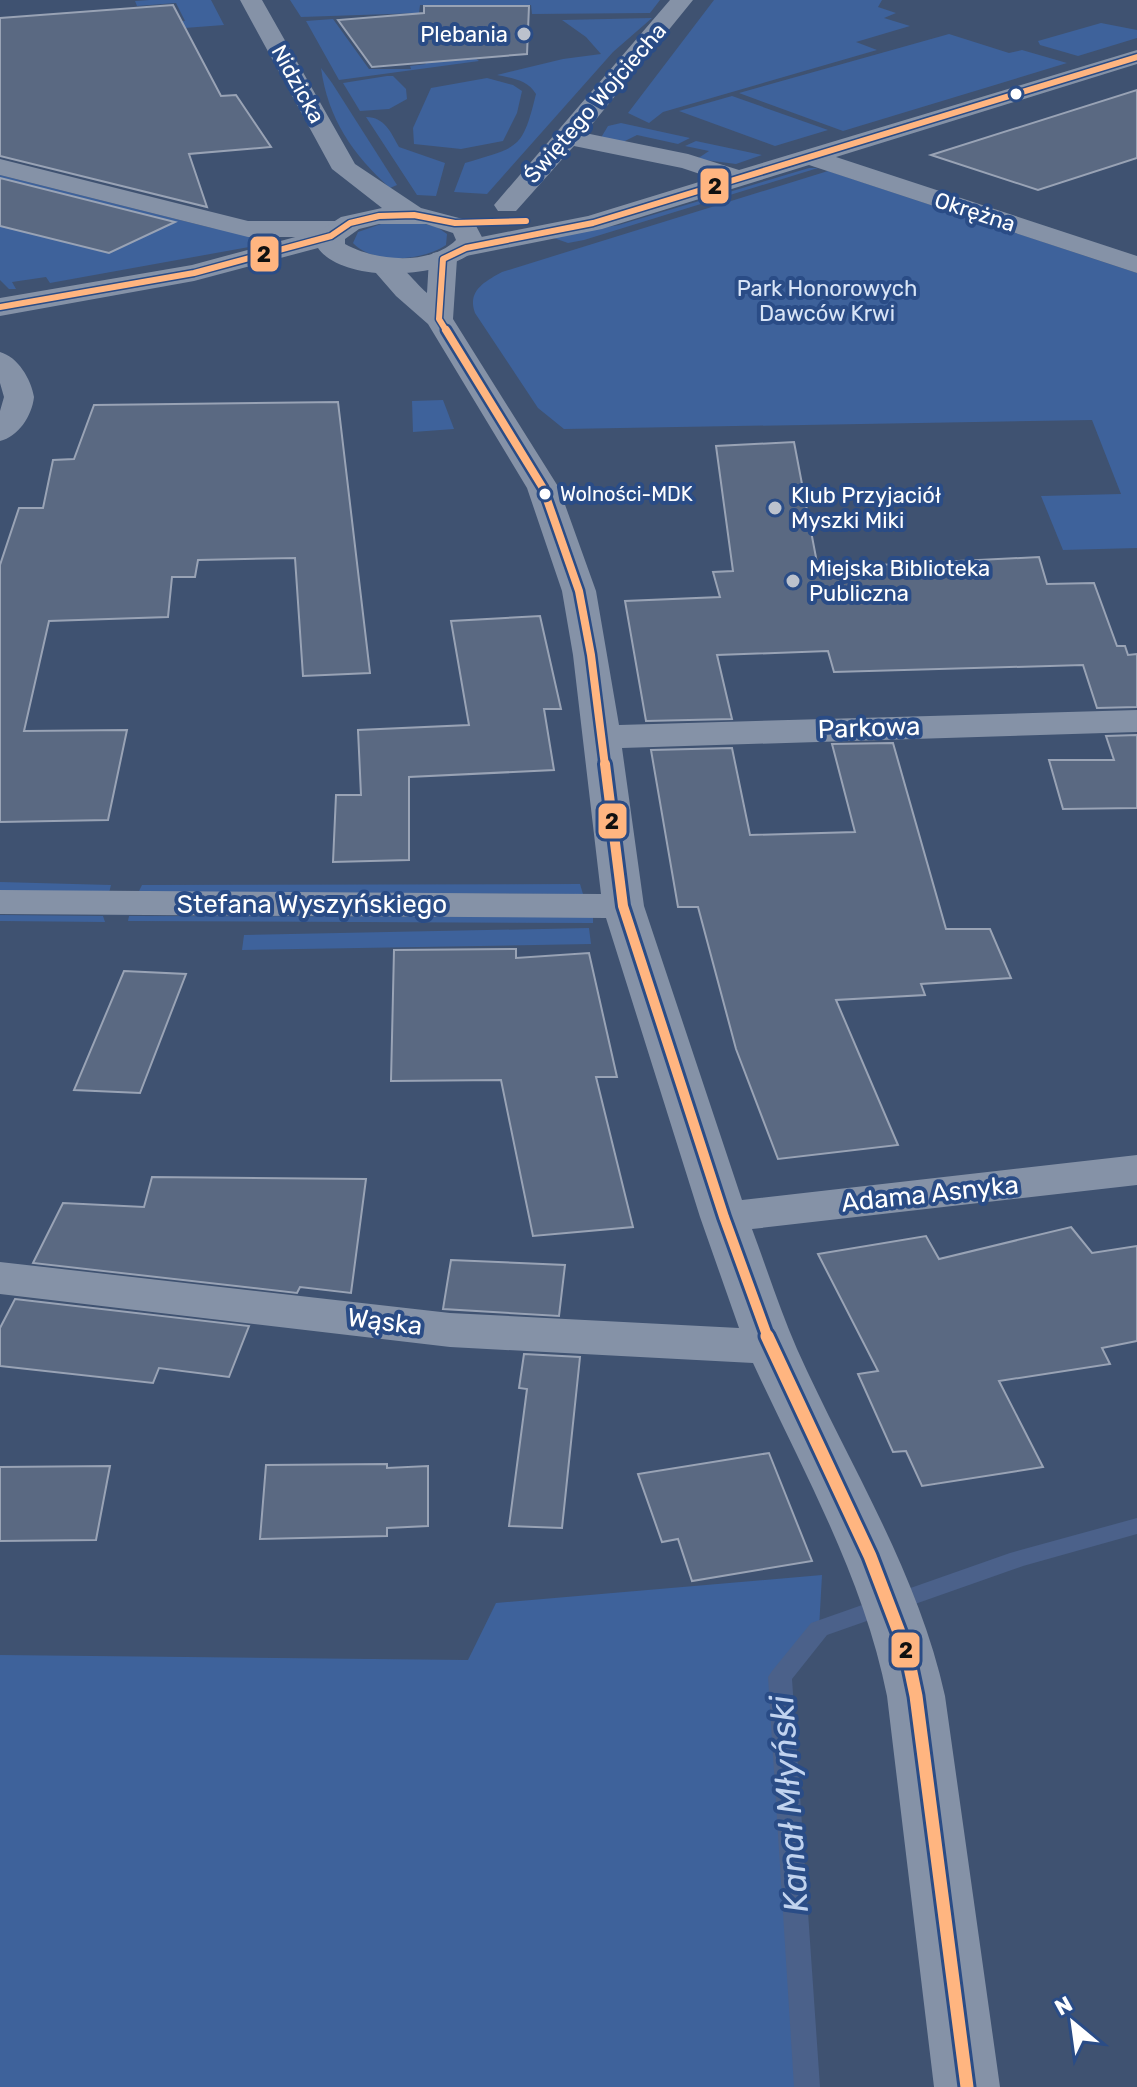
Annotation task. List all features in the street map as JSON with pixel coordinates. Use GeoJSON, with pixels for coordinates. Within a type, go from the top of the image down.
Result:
{"type":"FeatureCollection","features":[{"type":"Feature","properties":{"kind":"street","name":"Nidzicka"},"geometry":{"type":"LineString","coordinates":[[251,0],[345,169]]}},
{"type":"Feature","properties":{"kind":"street","name":"Świętego Wojciecha"},"geometry":{"type":"LineString","coordinates":[[507,205],[682,0]]}},
{"type":"Feature","properties":{"kind":"street"},"geometry":{"type":"LineString","coordinates":[[0,307],[194,273],[353,260],[383,265],[455,243],[574,228],[813,158],[1137,57]]}},
{"type":"Feature","properties":{"kind":"street"},"geometry":{"type":"LineString","coordinates":[[568,137],[688,162],[741,179]]}},
{"type":"Feature","properties":{"kind":"street","name":"Okrężna"},"geometry":{"type":"LineString","coordinates":[[813,158],[1137,265]]}},
{"type":"Feature","properties":{"kind":"street"},"geometry":{"type":"LineString","coordinates":[[0,167],[248,229],[339,229]]}},
{"type":"Feature","properties":{"kind":"street"},"geometry":{"type":"LineString","coordinates":[[345,169],[455,243]]}},
{"type":"Feature","properties":{"kind":"street"},"geometry":{"type":"LineString","coordinates":[[345,169],[344,198],[351,215],[339,229],[332,248],[353,260]]}},
{"type":"Feature","properties":{"kind":"street"},"geometry":{"type":"LineString","coordinates":[[194,273],[379,216],[414,215]]}},
{"type":"Feature","properties":{"kind":"street"},"geometry":{"type":"LineString","coordinates":[[439,319],[455,243]]}},
{"type":"Feature","properties":{"kind":"street"},"geometry":{"type":"LineString","coordinates":[[383,265],[439,319],[543,488],[579,591],[591,655],[623,906],[724,1217],[771,1347],[870,1556],[907,1653],[916,1696],[967,2087]]}},
{"type":"Feature","properties":{"kind":"street"},"geometry":{"type":"LineString","coordinates":[[0,361],[16,380],[21,400],[17,413],[0,432]]}},
{"type":"Feature","properties":{"kind":"street","name":"Parkowa"},"geometry":{"type":"LineString","coordinates":[[601,737],[1137,721]]}},
{"type":"Feature","properties":{"kind":"street","name":"Stefana Wyszyńskiego"},"geometry":{"type":"LineString","coordinates":[[0,902],[623,906]]}},
{"type":"Feature","properties":{"kind":"street","name":"Adama Asnyka"},"geometry":{"type":"LineString","coordinates":[[724,1217],[1137,1170]]}},
{"type":"Feature","properties":{"kind":"street","name":"Wąska"},"geometry":{"type":"LineString","coordinates":[[0,1278],[450,1330],[771,1347]]}},
{"type":"Feature","properties":{"kind":"green space"},"geometry":{"type":"Polygon","coordinates":[[[211,0],[224,25],[0,42],[13,35],[185,21],[176,3],[137,6],[135,1],[211,0]]]}},
{"type":"Feature","properties":{"kind":"green space"},"geometry":{"type":"Polygon","coordinates":[[[290,0],[660,0],[650,13],[532,14],[531,5],[420,5],[419,13],[301,17],[290,0]]]}},
{"type":"Feature","properties":{"kind":"green space"},"geometry":{"type":"Polygon","coordinates":[[[714,0],[882,0],[878,7],[896,13],[884,18],[910,26],[856,42],[877,50],[663,112],[649,123],[628,113],[714,0]]]}},
{"type":"Feature","properties":{"kind":"green space"},"geometry":{"type":"Polygon","coordinates":[[[652,18],[613,52],[487,194],[454,192],[465,163],[508,149],[516,144],[527,126],[536,94],[524,83],[497,75],[563,59],[601,54],[586,37],[562,20],[652,18]]]}},
{"type":"Feature","properties":{"kind":"green space"},"geometry":{"type":"Polygon","coordinates":[[[333,19],[369,69],[411,69],[410,66],[426,64],[397,25],[475,51],[475,58],[479,61],[339,80],[306,21],[333,19]]]}},
{"type":"Feature","properties":{"kind":"green space"},"geometry":{"type":"Polygon","coordinates":[[[1101,23],[1137,30],[1137,38],[1078,56],[1040,45],[1038,41],[1101,23]]]}},
{"type":"Feature","properties":{"kind":"green space"},"geometry":{"type":"Polygon","coordinates":[[[949,34],[1009,53],[1022,50],[1067,63],[843,131],[739,93],[949,34]]]}},
{"type":"Feature","properties":{"kind":"green space"},"geometry":{"type":"Polygon","coordinates":[[[321,68],[397,185],[390,188],[344,135],[330,104],[321,68]]]}},
{"type":"Feature","properties":{"kind":"green space"},"geometry":{"type":"Polygon","coordinates":[[[393,76],[406,89],[407,99],[389,109],[360,111],[343,83],[393,76]]]}},
{"type":"Feature","properties":{"kind":"green space"},"geometry":{"type":"Polygon","coordinates":[[[487,78],[513,85],[522,91],[517,113],[503,141],[461,149],[414,144],[413,128],[431,88],[487,78]]]}},
{"type":"Feature","properties":{"kind":"green space"},"geometry":{"type":"Polygon","coordinates":[[[732,96],[828,130],[775,146],[679,111],[732,96]]]}},
{"type":"Feature","properties":{"kind":"green space"},"geometry":{"type":"Polygon","coordinates":[[[366,117],[383,123],[399,147],[445,163],[436,196],[417,195],[366,117]]]}},
{"type":"Feature","properties":{"kind":"green space"},"geometry":{"type":"Polygon","coordinates":[[[621,123],[690,138],[678,144],[637,135],[623,142],[599,141],[608,126],[621,123]]]}},
{"type":"Feature","properties":{"kind":"green space"},"geometry":{"type":"Polygon","coordinates":[[[696,141],[762,155],[736,164],[697,159],[709,151],[685,146],[696,141]]]}},
{"type":"Feature","properties":{"kind":"green space"},"geometry":{"type":"Polygon","coordinates":[[[809,168],[818,168],[584,240],[568,243],[551,237],[619,225],[809,168]]]}},
{"type":"Feature","properties":{"kind":"green space","name":"Park Honorowych Dawców Krwi"},"geometry":{"type":"Polygon","coordinates":[[[828,171],[1137,273],[1137,548],[1063,550],[1041,496],[1121,494],[1092,420],[564,429],[538,408],[475,313],[475,293],[502,272],[828,171]]]}},
{"type":"Feature","properties":{"kind":"green space"},"geometry":{"type":"Polygon","coordinates":[[[0,175],[212,228],[261,235],[249,247],[50,283],[46,277],[12,282],[16,289],[9,289],[0,280],[0,175]]]}},
{"type":"Feature","properties":{"kind":"green space"},"geometry":{"type":"Polygon","coordinates":[[[421,223],[437,227],[447,234],[446,245],[425,255],[385,258],[362,250],[353,243],[358,232],[381,224],[421,223]]]}},
{"type":"Feature","properties":{"kind":"green space"},"geometry":{"type":"Polygon","coordinates":[[[443,400],[454,429],[413,432],[412,401],[443,400]]]}},
{"type":"Feature","properties":{"kind":"green space"},"geometry":{"type":"Polygon","coordinates":[[[0,882],[111,885],[109,893],[0,891],[0,882]]]}},
{"type":"Feature","properties":{"kind":"green space"},"geometry":{"type":"Polygon","coordinates":[[[580,884],[583,894],[138,893],[142,885],[580,884]]]}},
{"type":"Feature","properties":{"kind":"green space"},"geometry":{"type":"Polygon","coordinates":[[[0,915],[103,916],[105,922],[0,921],[0,915]]]}},
{"type":"Feature","properties":{"kind":"green space"},"geometry":{"type":"Polygon","coordinates":[[[129,916],[593,917],[593,923],[128,921],[129,916]]]}},
{"type":"Feature","properties":{"kind":"green space"},"geometry":{"type":"Polygon","coordinates":[[[589,928],[591,944],[242,950],[244,935],[589,928]]]}},
{"type":"Feature","properties":{"kind":"green space"},"geometry":{"type":"Polygon","coordinates":[[[822,1575],[819,1629],[780,1677],[806,2087],[0,2087],[0,1655],[468,1660],[496,1603],[822,1575]]]}},
{"type":"Feature","properties":{"kind":"building"},"geometry":{"type":"Polygon","coordinates":[[[173,5],[221,96],[236,95],[271,147],[189,154],[207,207],[0,156],[0,18],[173,5]]]}},
{"type":"Feature","properties":{"kind":"building"},"geometry":{"type":"Polygon","coordinates":[[[424,6],[529,6],[527,54],[372,67],[338,20],[424,13],[424,6]]]}},
{"type":"Feature","properties":{"kind":"building"},"geometry":{"type":"Polygon","coordinates":[[[1137,90],[1137,158],[1038,190],[931,155],[1137,90]]]}},
{"type":"Feature","properties":{"kind":"building"},"geometry":{"type":"Polygon","coordinates":[[[0,178],[175,222],[109,253],[0,226],[0,178]]]}},
{"type":"Feature","properties":{"kind":"building"},"geometry":{"type":"Polygon","coordinates":[[[338,402],[370,673],[303,676],[295,558],[198,560],[195,577],[172,577],[168,617],[49,621],[24,731],[127,730],[108,820],[0,822],[0,565],[19,508],[43,508],[53,460],[74,459],[94,405],[338,402]]]}},
{"type":"Feature","properties":{"kind":"building"},"geometry":{"type":"Polygon","coordinates":[[[794,442],[818,568],[1039,557],[1047,584],[1094,583],[1117,646],[1125,646],[1128,655],[1137,654],[1137,707],[1097,708],[1083,665],[834,672],[828,651],[717,655],[732,719],[646,721],[625,601],[720,597],[713,572],[733,571],[716,446],[794,442]]]}},
{"type":"Feature","properties":{"kind":"building"},"geometry":{"type":"Polygon","coordinates":[[[540,616],[561,709],[544,709],[554,770],[409,777],[409,860],[333,862],[336,795],[361,795],[358,730],[469,725],[451,621],[540,616]]]}},
{"type":"Feature","properties":{"kind":"building"},"geometry":{"type":"Polygon","coordinates":[[[1137,735],[1137,808],[1063,809],[1049,760],[1114,760],[1106,736],[1137,735]]]}},
{"type":"Feature","properties":{"kind":"building"},"geometry":{"type":"Polygon","coordinates":[[[893,743],[946,929],[990,929],[1011,978],[921,984],[925,995],[836,1000],[898,1145],[778,1159],[736,1049],[698,907],[678,907],[651,750],[732,748],[750,835],[855,832],[832,744],[893,743]]]}},
{"type":"Feature","properties":{"kind":"building"},"geometry":{"type":"Polygon","coordinates":[[[516,949],[516,958],[589,953],[617,1077],[596,1077],[633,1227],[533,1236],[501,1080],[391,1081],[394,950],[516,949]]]}},
{"type":"Feature","properties":{"kind":"building"},"geometry":{"type":"Polygon","coordinates":[[[124,971],[186,974],[140,1093],[74,1090],[124,971]]]}},
{"type":"Feature","properties":{"kind":"building"},"geometry":{"type":"Polygon","coordinates":[[[152,1177],[366,1179],[351,1293],[300,1287],[297,1293],[33,1263],[63,1203],[144,1207],[152,1177]]]}},
{"type":"Feature","properties":{"kind":"building"},"geometry":{"type":"Polygon","coordinates":[[[1071,1227],[1092,1253],[1137,1246],[1137,1341],[1102,1348],[1110,1364],[999,1381],[1043,1467],[922,1486],[906,1451],[893,1452],[858,1374],[878,1371],[818,1254],[926,1236],[939,1259],[1071,1227]]]}},
{"type":"Feature","properties":{"kind":"building"},"geometry":{"type":"Polygon","coordinates":[[[451,1260],[565,1265],[559,1316],[443,1309],[451,1260]]]}},
{"type":"Feature","properties":{"kind":"building"},"geometry":{"type":"Polygon","coordinates":[[[15,1299],[249,1326],[229,1377],[159,1368],[153,1383],[0,1366],[0,1328],[15,1299]]]}},
{"type":"Feature","properties":{"kind":"building"},"geometry":{"type":"Polygon","coordinates":[[[524,1354],[580,1357],[562,1528],[509,1526],[527,1389],[519,1388],[524,1354]]]}},
{"type":"Feature","properties":{"kind":"building"},"geometry":{"type":"Polygon","coordinates":[[[769,1453],[812,1561],[692,1581],[678,1539],[662,1542],[638,1474],[769,1453]]]}},
{"type":"Feature","properties":{"kind":"building"},"geometry":{"type":"Polygon","coordinates":[[[387,1464],[387,1468],[428,1466],[428,1526],[387,1528],[387,1536],[260,1539],[266,1465],[387,1464]]]}},
{"type":"Feature","properties":{"kind":"building"},"geometry":{"type":"Polygon","coordinates":[[[110,1466],[96,1540],[0,1541],[0,1467],[110,1466]]]}},
{"type":"Feature","properties":{"kind":"waterway","name":"Kanał Młyński"},"geometry":{"type":"LineString","coordinates":[[807,2087],[780,1677],[819,1629],[1018,1559],[1137,1526]]}},
{"type":"Feature","properties":{"kind":"transit line","name":"2"},"geometry":{"type":"LineString","coordinates":[[967,2087],[916,1696],[907,1653],[870,1556],[771,1347],[724,1217],[623,906],[591,655],[579,591],[543,488],[439,319],[443,259],[466,248],[593,223],[1137,57]]}},
{"type":"Feature","properties":{"kind":"transit line","name":"2"},"geometry":{"type":"LineString","coordinates":[[0,307],[194,273],[331,236],[350,223],[379,216],[414,215],[455,223],[526,221]]}},
{"type":"Feature","properties":{"kind":"place","name":"Plebania"},"geometry":{"type":"Point","coordinates":[524,34]}},
{"type":"Feature","properties":{"kind":"place","name":"Wolności-MDK"},"geometry":{"type":"Point","coordinates":[545,494]}},
{"type":"Feature","properties":{"kind":"place","name":"Klub Przyjaciół Myszki Miki"},"geometry":{"type":"Point","coordinates":[775,508]}},
{"type":"Feature","properties":{"kind":"place","name":"Miejska Biblioteka Publiczna"},"geometry":{"type":"Point","coordinates":[793,581]}}]}
